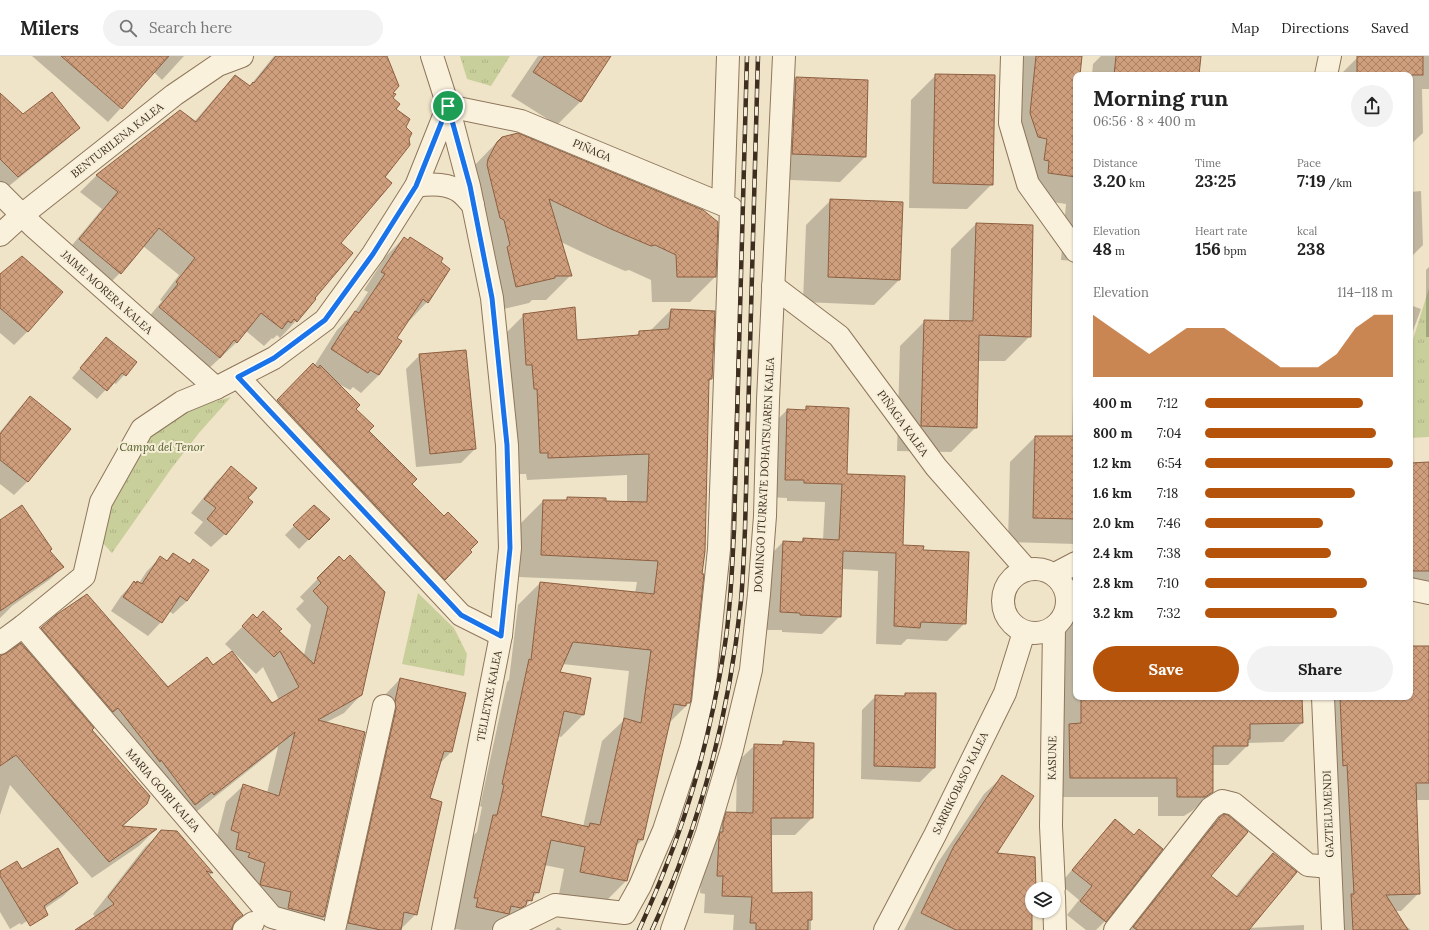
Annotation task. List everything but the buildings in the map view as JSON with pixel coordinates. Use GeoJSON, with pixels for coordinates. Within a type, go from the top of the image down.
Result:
{"type":"FeatureCollection","features":[{"type":"Feature","properties":{"kind":"street","name":"BENTURILENA KALEA"},"geometry":{"type":"LineString","coordinates":[[0,235],[22,215],[174,94],[218,65],[242,56]]}},
{"type":"Feature","properties":{"kind":"street","name":"TELLETXE KALEA"},"geometry":{"type":"LineString","coordinates":[[432,56],[448,106],[470,186],[492,298],[507,445],[510,548],[501,636],[442,930]]}},
{"type":"Feature","properties":{"kind":"street"},"geometry":{"type":"LineString","coordinates":[[504,930],[555,905],[625,913],[640,886],[664,830],[691,748],[703,702],[719,549],[727,206],[728,56]]}},
{"type":"Feature","properties":{"kind":"street","name":"DOMINGO ITURRATE DOHATSUAREN KALEA"},"geometry":{"type":"LineString","coordinates":[[672,930],[706,833],[730,756],[750,670],[759,594],[765,516],[768,400],[784,56]]}},
{"type":"Feature","properties":{"kind":"street"},"geometry":{"type":"LineString","coordinates":[[1012,56],[1010,123],[1028,184],[1073,247]]}},
{"type":"Feature","properties":{"kind":"street"},"geometry":{"type":"LineString","coordinates":[[1327,72],[1330,56]]}},
{"type":"Feature","properties":{"kind":"street"},"geometry":{"type":"LineString","coordinates":[[0,642],[23,626],[84,576],[101,502],[142,429],[182,402],[216,388],[274,358],[325,320],[373,254],[416,186],[448,106]]}},
{"type":"Feature","properties":{"kind":"street","name":"PIÑAGA"},"geometry":{"type":"LineString","coordinates":[[448,106],[521,121],[727,206]]}},
{"type":"Feature","properties":{"kind":"street"},"geometry":{"type":"LineString","coordinates":[[416,186],[438,184],[449,187],[458,190],[473,205]]}},
{"type":"Feature","properties":{"kind":"street","name":"JAIME MORERA KALEA"},"geometry":{"type":"LineString","coordinates":[[0,193],[22,215],[216,388]]}},
{"type":"Feature","properties":{"kind":"street","name":"PIÑAGA KALEA"},"geometry":{"type":"LineString","coordinates":[[773,286],[840,336],[936,467],[1026,569]]}},
{"type":"Feature","properties":{"kind":"street"},"geometry":{"type":"LineString","coordinates":[[238,377],[461,615],[501,636]]}},
{"type":"Feature","properties":{"kind":"street"},"geometry":{"type":"LineString","coordinates":[[1055,574],[1073,565]]}},
{"type":"Feature","properties":{"kind":"street"},"geometry":{"type":"LineString","coordinates":[[1033,568],[1055,574],[1064,584],[1072,606],[1062,620],[1054,628],[1035,634],[1024,632],[1014,626],[1007,617],[1002,599],[1005,588],[1014,575],[1026,569],[1033,568]]}},
{"type":"Feature","properties":{"kind":"street"},"geometry":{"type":"LineString","coordinates":[[1413,590],[1429,593]]}},
{"type":"Feature","properties":{"kind":"street","name":"MARIA GOIRI KALEA"},"geometry":{"type":"LineString","coordinates":[[23,626],[272,917],[318,930]]}},
{"type":"Feature","properties":{"kind":"street","name":"KASUNE"},"geometry":{"type":"LineString","coordinates":[[1054,628],[1051,826],[1054,882]]}},
{"type":"Feature","properties":{"kind":"street","name":"SARRIKOBASO KALEA"},"geometry":{"type":"LineString","coordinates":[[885,930],[932,842],[1005,693],[1024,632]]}},
{"type":"Feature","properties":{"kind":"street","name":"GAZTELUMENDI"},"geometry":{"type":"LineString","coordinates":[[1323,700],[1333,930]]}},
{"type":"Feature","properties":{"kind":"street"},"geometry":{"type":"LineString","coordinates":[[334,930],[384,706]]}},
{"type":"Feature","properties":{"kind":"street"},"geometry":{"type":"LineString","coordinates":[[1115,930],[1211,808],[1222,801],[1234,804],[1308,865],[1330,867]]}},
{"type":"Feature","properties":{"kind":"street"},"geometry":{"type":"LineString","coordinates":[[1055,918],[1056,930]]}},
{"type":"Feature","properties":{"kind":"green space"},"geometry":{"type":"Polygon","coordinates":[[[460,56],[510,56],[491,86],[467,79],[460,56]]]}},
{"type":"Feature","properties":{"kind":"green space"},"geometry":{"type":"Polygon","coordinates":[[[1429,288],[1429,437],[1413,438],[1413,339],[1429,288]]]}},
{"type":"Feature","properties":{"kind":"green space","name":"Campa del Tenor"},"geometry":{"type":"Polygon","coordinates":[[[231,397],[199,433],[171,469],[112,553],[100,540],[111,502],[146,432],[185,409],[231,397]]]}},
{"type":"Feature","properties":{"kind":"green space"},"geometry":{"type":"Polygon","coordinates":[[[418,593],[454,628],[467,654],[464,676],[402,664],[418,593]]]}},
{"type":"Feature","properties":{"kind":"railway"},"geometry":{"type":"LineString","coordinates":[[639,930],[659,885],[694,786],[715,702],[729,616],[734,530],[747,56]]}},
{"type":"Feature","properties":{"kind":"railway"},"geometry":{"type":"LineString","coordinates":[[652,930],[669,891],[698,811],[720,728],[736,644],[741,601],[745,529],[758,56]]}},
{"type":"Feature","properties":{"kind":"route"},"geometry":{"type":"LineString","coordinates":[[448,106],[470,186],[492,298],[507,445],[510,548],[501,636],[461,615],[238,377],[274,358],[325,320],[373,254],[416,186],[448,106]]}}]}
